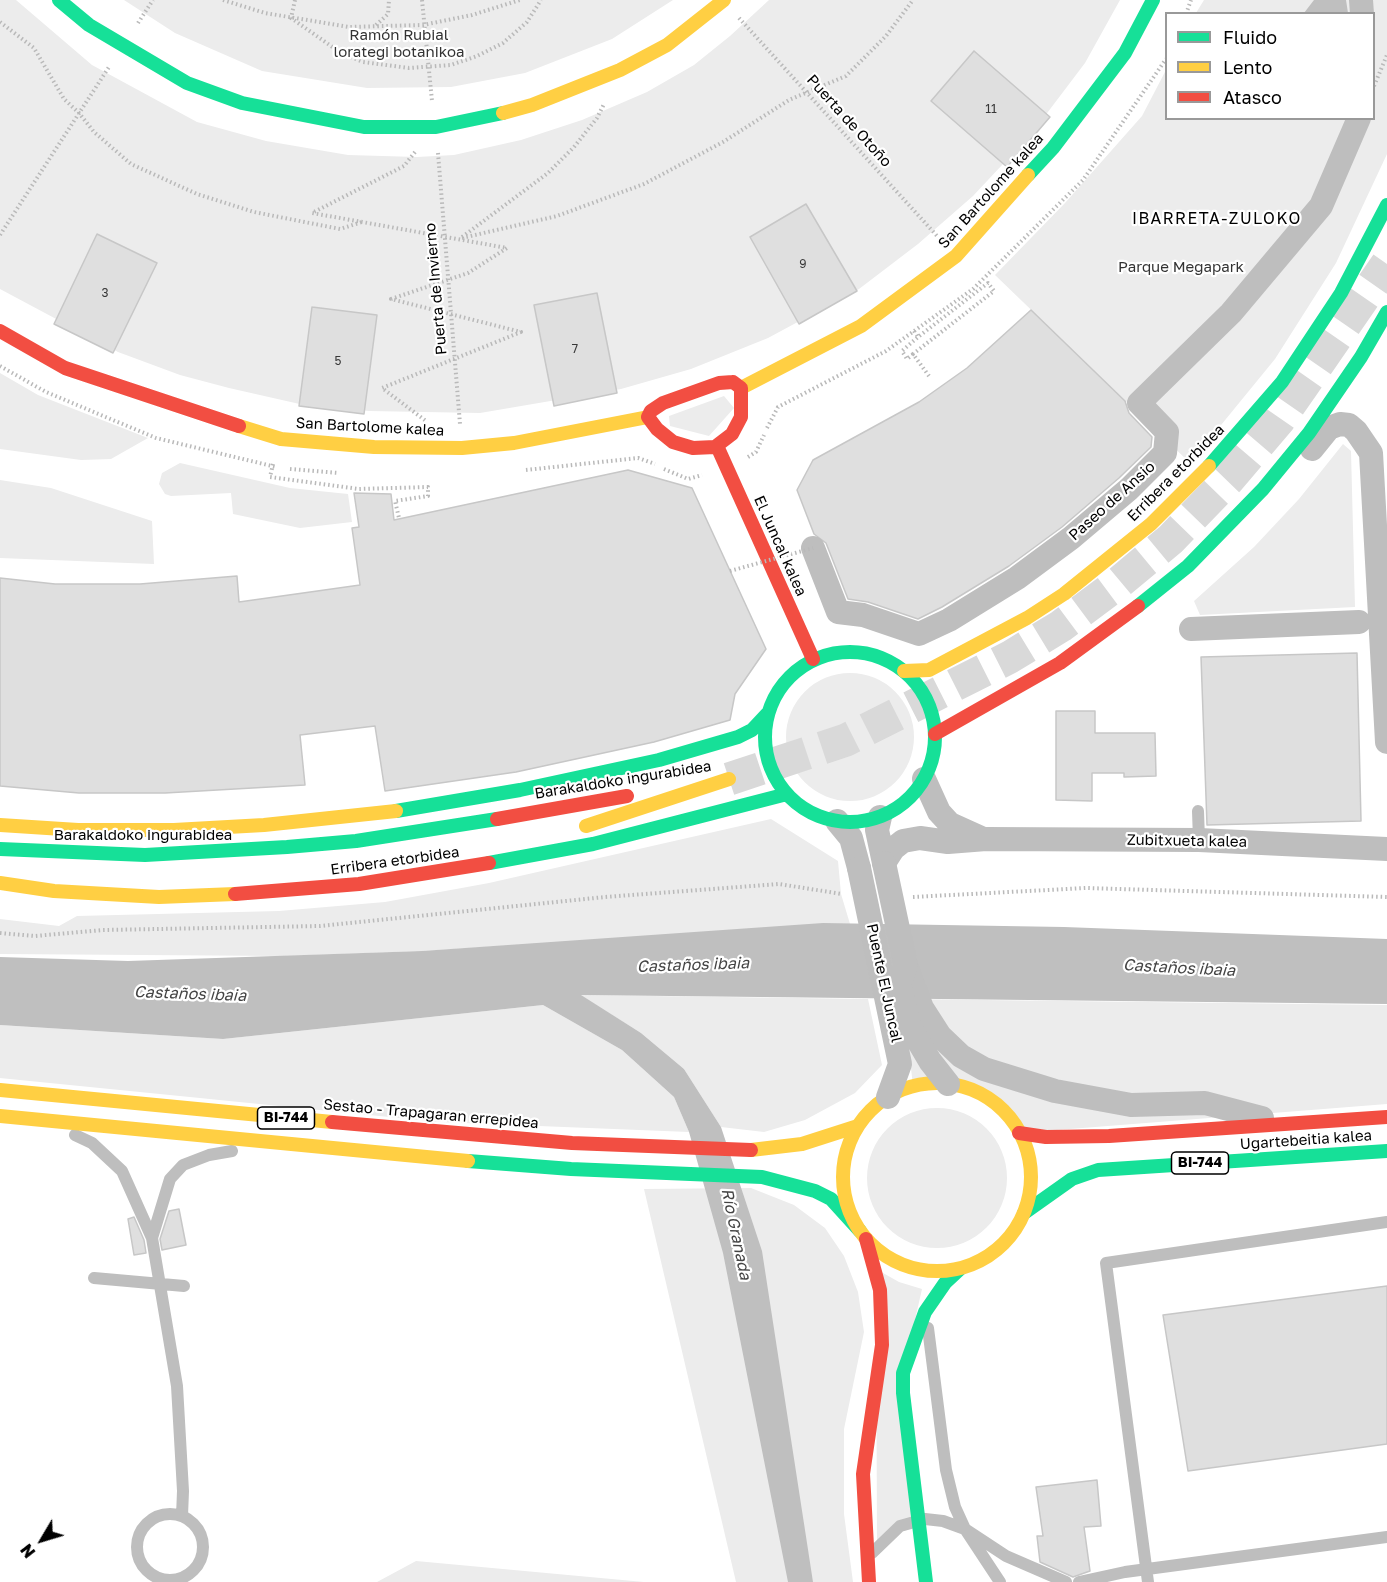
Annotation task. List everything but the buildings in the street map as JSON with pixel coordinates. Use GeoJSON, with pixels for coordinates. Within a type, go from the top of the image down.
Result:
{"type":"FeatureCollection","features":[{"type":"Feature","properties":{"kind":"street"},"geometry":{"type":"LineString","coordinates":[[59,0],[89,25],[187,83],[242,103],[364,127],[436,127],[483,119],[532,105],[620,70],[667,45],[724,0]]}},
{"type":"Feature","properties":{"kind":"street","name":"San Bartolome kalea"},"geometry":{"type":"LineString","coordinates":[[0,330],[65,368],[187,411],[281,439],[374,447],[462,448],[514,443],[648,417],[651,411],[663,403],[719,383],[733,382],[741,388],[861,326],[956,256],[1053,148],[1125,53],[1153,0]]}},
{"type":"Feature","properties":{"kind":"street","name":"Paseo de Ansio"},"geometry":{"type":"LineString","coordinates":[[813,548],[838,612],[863,615],[919,634],[950,620],[1017,578],[1071,538],[1129,489],[1165,453],[1167,432],[1139,404],[1231,313],[1321,206],[1358,120]]}},
{"type":"Feature","properties":{"kind":"street","name":"Erribera etorbidea"},"geometry":{"type":"LineString","coordinates":[[904,671],[929,670],[1026,618],[1064,594],[1151,524],[1230,445],[1282,382],[1341,293],[1387,205]]}},
{"type":"Feature","properties":{"kind":"street"},"geometry":{"type":"LineString","coordinates":[[935,734],[1068,657],[1127,615],[1188,566],[1263,489],[1309,434],[1361,357],[1387,312]]}},
{"type":"Feature","properties":{"kind":"street"},"geometry":{"type":"LineString","coordinates":[[648,417],[661,433],[673,442],[693,448],[717,446],[732,434],[741,417],[741,388]]}},
{"type":"Feature","properties":{"kind":"street"},"geometry":{"type":"LineString","coordinates":[[1188,566],[1224,547],[1271,499],[1329,428],[1340,424],[1349,425],[1356,431],[1371,453],[1387,742]]}},
{"type":"Feature","properties":{"kind":"street","name":"El Juncal kalea"},"geometry":{"type":"LineString","coordinates":[[717,446],[813,659]]}},
{"type":"Feature","properties":{"kind":"street"},"geometry":{"type":"LineString","coordinates":[[1191,629],[1359,622]]}},
{"type":"Feature","properties":{"kind":"street"},"geometry":{"type":"LineString","coordinates":[[0,825],[122,831],[219,828],[403,810],[593,775],[738,737],[752,730],[767,714],[784,682],[813,659],[828,654],[860,652],[876,655],[904,671],[920,688],[930,710],[935,734],[930,765],[924,779],[905,802],[880,817],[859,821],[837,821],[810,812],[787,795],[775,777],[767,757],[764,735],[767,714]]}},
{"type":"Feature","properties":{"kind":"street","name":"Barakaldoko ingurabidea"},"geometry":{"type":"LineString","coordinates":[[0,849],[146,855],[356,841],[729,779],[573,828]]}},
{"type":"Feature","properties":{"kind":"street","name":"Zubitxueta kalea"},"geometry":{"type":"LineString","coordinates":[[924,779],[939,812],[951,824],[986,839]]}},
{"type":"Feature","properties":{"kind":"street","name":"Erribera etorbidea"},"geometry":{"type":"LineString","coordinates":[[0,883],[54,891],[159,897],[234,894],[359,884],[446,872],[593,844],[787,795]]}},
{"type":"Feature","properties":{"kind":"street","name":"Puente El Juncal"},"geometry":{"type":"LineString","coordinates":[[880,817],[877,830],[906,966],[899,984],[910,1027],[930,1061],[948,1084]]}},
{"type":"Feature","properties":{"kind":"street","name":"Puente El Juncal"},"geometry":{"type":"LineString","coordinates":[[837,821],[851,838],[859,868],[900,1064],[888,1096]]}},
{"type":"Feature","properties":{"kind":"street"},"geometry":{"type":"LineString","coordinates":[[219,828],[287,847]]}},
{"type":"Feature","properties":{"kind":"street","name":"Zubitxueta kalea"},"geometry":{"type":"LineString","coordinates":[[884,863],[893,849],[911,839],[948,842],[986,839],[1199,840],[1387,849]]}},
{"type":"Feature","properties":{"kind":"street"},"geometry":{"type":"LineString","coordinates":[[0,874],[58,877]]}},
{"type":"Feature","properties":{"kind":"street"},"geometry":{"type":"LineString","coordinates":[[906,966],[922,1008],[940,1036],[961,1056],[984,1069],[1055,1090],[1131,1105],[1205,1103],[1278,1123]]}},
{"type":"Feature","properties":{"kind":"street","name":"BI-744"},"geometry":{"type":"LineString","coordinates":[[0,1116],[571,1169],[762,1176],[815,1191],[831,1199],[863,1235],[882,1253],[919,1270],[940,1271],[960,1269],[981,1261],[999,1248],[1014,1232],[1024,1213],[1031,1172],[1027,1152],[1019,1132],[1004,1112],[984,1096],[948,1084],[913,1086],[888,1096],[866,1115],[848,1146],[843,1168],[844,1190],[849,1212],[863,1235]]}},
{"type":"Feature","properties":{"kind":"street","name":"Sestao - Trapagaran errepidea"},"geometry":{"type":"LineString","coordinates":[[0,1090],[572,1143],[763,1150],[802,1144],[858,1126]]}},
{"type":"Feature","properties":{"kind":"street","name":"Ugartebeitia kalea"},"geometry":{"type":"LineString","coordinates":[[1019,1132],[1046,1137],[1109,1137],[1278,1123],[1387,1118]]}},
{"type":"Feature","properties":{"kind":"street","name":"Ugartebeitia kalea"},"geometry":{"type":"LineString","coordinates":[[1024,1213],[1072,1179],[1098,1170],[1387,1151]]}},
{"type":"Feature","properties":{"kind":"street"},"geometry":{"type":"LineString","coordinates":[[863,1235],[880,1290],[882,1345],[864,1474],[866,1561],[869,1582]]}},
{"type":"Feature","properties":{"kind":"street"},"geometry":{"type":"LineString","coordinates":[[926,1582],[903,1393],[903,1373],[925,1312],[945,1283],[960,1269]]}},
{"type":"Feature","properties":{"kind":"lane"},"geometry":{"type":"LineString","coordinates":[[1198,811],[1199,840]]}},
{"type":"Feature","properties":{"kind":"lane"},"geometry":{"type":"LineString","coordinates":[[44,1121],[92,1143],[109,1156],[129,1183],[152,1238],[177,1386],[183,1491],[182,1516]]}},
{"type":"Feature","properties":{"kind":"lane"},"geometry":{"type":"LineString","coordinates":[[152,1238],[170,1179],[183,1166],[209,1155],[276,1143]]}},
{"type":"Feature","properties":{"kind":"lane"},"geometry":{"type":"LineString","coordinates":[[1147,1576],[1106,1263],[1387,1222]]}},
{"type":"Feature","properties":{"kind":"lane"},"geometry":{"type":"LineString","coordinates":[[94,1278],[184,1286]]}},
{"type":"Feature","properties":{"kind":"lane"},"geometry":{"type":"LineString","coordinates":[[925,1312],[934,1361],[946,1470],[955,1507],[965,1529],[1000,1582]]}},
{"type":"Feature","properties":{"kind":"lane"},"geometry":{"type":"LineString","coordinates":[[161,1515],[182,1516],[198,1529],[204,1549],[201,1559],[196,1569],[179,1580],[158,1578],[149,1573],[138,1556],[139,1535],[152,1520],[161,1515]]}},
{"type":"Feature","properties":{"kind":"lane"},"geometry":{"type":"LineString","coordinates":[[866,1561],[888,1535],[900,1526],[919,1520],[943,1521],[965,1529],[1006,1556],[1066,1582]]}},
{"type":"Feature","properties":{"kind":"lane"},"geometry":{"type":"LineString","coordinates":[[1079,1582],[1147,1576],[1387,1537]]}},
{"type":"Feature","properties":{"kind":"path"},"geometry":{"type":"LineString","coordinates":[[224,0],[291,18],[349,27],[423,25],[472,15],[520,0]]}},
{"type":"Feature","properties":{"kind":"path"},"geometry":{"type":"LineString","coordinates":[[291,18],[295,0]]}},
{"type":"Feature","properties":{"kind":"path"},"geometry":{"type":"LineString","coordinates":[[373,26],[388,14],[389,0]]}},
{"type":"Feature","properties":{"kind":"path","name":"Puerta de Invierno"},"geometry":{"type":"LineString","coordinates":[[422,0],[436,127],[443,237],[462,448]]}},
{"type":"Feature","properties":{"kind":"path"},"geometry":{"type":"LineString","coordinates":[[291,18],[341,52],[363,62],[409,68],[429,68],[477,56],[503,43],[526,22],[541,0]]}},
{"type":"Feature","properties":{"kind":"path","name":"Puerta de Otoño"},"geometry":{"type":"LineString","coordinates":[[724,0],[956,256]]}},
{"type":"Feature","properties":{"kind":"path"},"geometry":{"type":"LineString","coordinates":[[459,239],[557,216],[644,184],[723,142],[789,100],[808,94],[846,76],[886,36],[913,0]]}},
{"type":"Feature","properties":{"kind":"path"},"geometry":{"type":"LineString","coordinates":[[0,22],[34,48],[64,99],[94,132],[131,164],[197,194],[254,212],[339,229],[363,222]]}},
{"type":"Feature","properties":{"kind":"path"},"geometry":{"type":"LineString","coordinates":[[0,235],[123,45]]}},
{"type":"Feature","properties":{"kind":"path"},"geometry":{"type":"LineString","coordinates":[[1375,84],[1387,55]]}},
{"type":"Feature","properties":{"kind":"path"},"geometry":{"type":"LineString","coordinates":[[523,470],[639,458],[688,479],[726,466],[756,452],[778,407],[886,351],[973,289],[1083,180],[1165,62]]}},
{"type":"Feature","properties":{"kind":"path"},"geometry":{"type":"LineString","coordinates":[[459,239],[548,173],[574,147],[597,118],[620,70]]}},
{"type":"Feature","properties":{"kind":"path"},"geometry":{"type":"LineString","coordinates":[[435,428],[382,388],[521,332],[392,299],[468,273],[507,248],[312,213],[404,165],[436,127]]}},
{"type":"Feature","properties":{"kind":"path"},"geometry":{"type":"LineString","coordinates":[[988,282],[994,291],[907,359],[902,351],[918,337],[988,282]]}},
{"type":"Feature","properties":{"kind":"path"},"geometry":{"type":"LineString","coordinates":[[914,331],[918,337]]}},
{"type":"Feature","properties":{"kind":"path"},"geometry":{"type":"LineString","coordinates":[[913,354],[928,376]]}},
{"type":"Feature","properties":{"kind":"path"},"geometry":{"type":"LineString","coordinates":[[0,366],[46,392],[156,438],[272,466],[341,473]]}},
{"type":"Feature","properties":{"kind":"path"},"geometry":{"type":"LineString","coordinates":[[281,439],[270,477],[359,489],[428,487],[428,496],[395,501],[399,519]]}},
{"type":"Feature","properties":{"kind":"path"},"geometry":{"type":"LineString","coordinates":[[730,571],[813,548]]}},
{"type":"Feature","properties":{"kind":"path"},"geometry":{"type":"LineString","coordinates":[[0,933],[35,936],[103,930],[320,926],[605,897],[779,884],[851,894]]}},
{"type":"Feature","properties":{"kind":"path"},"geometry":{"type":"LineString","coordinates":[[904,897],[1086,888],[1387,897]]}},
{"type":"Feature","properties":{"kind":"green space"},"geometry":{"type":"Polygon","coordinates":[[[0,0],[16,0],[92,65],[197,122],[266,141],[348,155],[417,157],[454,155],[521,140],[582,120],[647,92],[694,65],[769,0],[1120,0],[1085,63],[1032,133],[973,196],[918,244],[859,289],[768,338],[691,369],[621,389],[480,413],[369,411],[304,405],[229,388],[180,375],[118,352],[0,289],[0,0]]]}},
{"type":"Feature","properties":{"kind":"green space","name":"Ramón Rubial lorategi botanikoa"},"geometry":{"type":"Polygon","coordinates":[[[124,0],[673,0],[612,39],[525,73],[451,87],[367,88],[262,71],[175,33],[124,0]]]}},
{"type":"Feature","properties":{"kind":"green space","name":"Parque Megapark"},"geometry":{"type":"Polygon","coordinates":[[[1204,0],[1387,0],[1387,154],[1336,263],[1275,359],[1190,463],[995,275],[1065,203],[1142,116],[1165,72],[1165,120],[1375,120],[1375,12],[1197,12],[1204,0]]]}},
{"type":"Feature","properties":{"kind":"green space"},"geometry":{"type":"Polygon","coordinates":[[[0,373],[38,395],[148,438],[111,459],[81,460],[0,449],[0,373]]]}},
{"type":"Feature","properties":{"kind":"green space"},"geometry":{"type":"Polygon","coordinates":[[[724,396],[734,408],[709,436],[670,426],[669,416],[724,396]]]}},
{"type":"Feature","properties":{"kind":"green space"},"geometry":{"type":"Polygon","coordinates":[[[1343,444],[1351,451],[1355,607],[1200,615],[1194,601],[1254,547],[1299,499],[1343,444]]]}},
{"type":"Feature","properties":{"kind":"green space"},"geometry":{"type":"Polygon","coordinates":[[[180,463],[290,488],[348,494],[352,522],[300,528],[233,514],[231,493],[171,496],[165,494],[159,484],[162,473],[180,463]]]}},
{"type":"Feature","properties":{"kind":"green space"},"geometry":{"type":"Polygon","coordinates":[[[0,480],[51,488],[152,521],[154,564],[0,558],[0,480]]]}},
{"type":"Feature","properties":{"kind":"green space"},"geometry":{"type":"Polygon","coordinates":[[[850,673],[874,678],[895,692],[909,713],[914,737],[909,761],[895,782],[874,796],[850,801],[826,796],[805,782],[791,761],[786,737],[791,713],[805,692],[826,678],[850,673]]]}},
{"type":"Feature","properties":{"kind":"green space"},"geometry":{"type":"Polygon","coordinates":[[[771,819],[838,861],[841,894],[850,924],[422,951],[283,956],[0,954],[0,919],[59,926],[77,916],[279,911],[385,902],[489,883],[771,819]]]}},
{"type":"Feature","properties":{"kind":"green space"},"geometry":{"type":"Polygon","coordinates":[[[580,995],[868,999],[882,1065],[855,1093],[805,1120],[764,1132],[721,1127],[684,1069],[641,1033],[580,995]]]}},
{"type":"Feature","properties":{"kind":"green space"},"geometry":{"type":"Polygon","coordinates":[[[903,999],[1387,1005],[1387,1104],[1019,1133],[998,1106],[966,1088],[947,1084],[913,1086],[903,999]]]}},
{"type":"Feature","properties":{"kind":"green space"},"geometry":{"type":"Polygon","coordinates":[[[543,1005],[622,1050],[674,1097],[689,1132],[439,1122],[0,1078],[0,1025],[223,1039],[543,1005]]]}},
{"type":"Feature","properties":{"kind":"green space"},"geometry":{"type":"Polygon","coordinates":[[[937,1108],[964,1113],[986,1129],[1002,1151],[1007,1178],[1002,1205],[986,1227],[964,1243],[937,1248],[910,1243],[888,1227],[872,1205],[867,1178],[872,1151],[888,1129],[910,1113],[937,1108]]]}},
{"type":"Feature","properties":{"kind":"green space"},"geometry":{"type":"Polygon","coordinates":[[[751,1188],[794,1205],[825,1228],[844,1256],[858,1292],[864,1332],[844,1429],[844,1514],[853,1582],[736,1582],[644,1189],[751,1188]]]}},
{"type":"Feature","properties":{"kind":"green space"},"geometry":{"type":"Polygon","coordinates":[[[876,1269],[899,1282],[922,1289],[907,1355],[919,1520],[877,1546],[876,1269]]]}},
{"type":"Feature","properties":{"kind":"green space"},"geometry":{"type":"Polygon","coordinates":[[[416,1561],[644,1582],[377,1582],[416,1561]]]}},
{"type":"Feature","properties":{"kind":"water"},"geometry":{"type":"Polygon","coordinates":[[[1314,0],[1346,0],[1348,12],[1305,12],[1314,0]]]}},
{"type":"Feature","properties":{"kind":"water"},"geometry":{"type":"Polygon","coordinates":[[[823,923],[1064,927],[1387,939],[1387,1004],[581,995],[641,1033],[684,1069],[721,1127],[762,1251],[813,1582],[788,1582],[723,1253],[689,1132],[674,1097],[622,1050],[543,1005],[223,1039],[0,1025],[0,957],[128,961],[422,951],[823,923]]]}},
{"type":"Feature","properties":{"kind":"tunnel"},"geometry":{"type":"LineString","coordinates":[[729,779],[846,740],[1010,657],[1061,626],[1116,585],[1171,539],[1228,480],[1279,420],[1387,264]]}},
{"type":"Feature","properties":{"kind":"traffic: fast"},"geometry":{"type":"LineString","coordinates":[[59,0],[89,25],[187,83],[242,103],[364,127],[436,127],[503,113]]}},
{"type":"Feature","properties":{"kind":"traffic: fast"},"geometry":{"type":"LineString","coordinates":[[1028,175],[1053,148],[1125,53],[1153,0]]}},
{"type":"Feature","properties":{"kind":"traffic: fast"},"geometry":{"type":"LineString","coordinates":[[1209,466],[1282,382],[1341,293],[1387,205]]}},
{"type":"Feature","properties":{"kind":"traffic: fast"},"geometry":{"type":"LineString","coordinates":[[1138,606],[1188,566],[1263,489],[1309,433],[1361,357],[1387,312]]}},
{"type":"Feature","properties":{"kind":"traffic: fast"},"geometry":{"type":"LineString","coordinates":[[850,652],[883,658],[910,677],[929,704],[935,737],[929,770],[910,797],[883,816],[850,822],[817,816],[790,797],[771,770],[765,737],[771,704],[790,677],[817,658],[850,652]]}},
{"type":"Feature","properties":{"kind":"traffic: fast"},"geometry":{"type":"LineString","coordinates":[[396,811],[520,790],[659,760],[738,737],[752,730],[767,714]]}},
{"type":"Feature","properties":{"kind":"traffic: fast"},"geometry":{"type":"LineString","coordinates":[[489,863],[593,844],[787,794]]}},
{"type":"Feature","properties":{"kind":"traffic: fast"},"geometry":{"type":"LineString","coordinates":[[0,849],[145,855],[287,847],[356,841],[497,819]]}},
{"type":"Feature","properties":{"kind":"traffic: fast"},"geometry":{"type":"LineString","coordinates":[[1024,1213],[1072,1179],[1098,1170],[1387,1151]]}},
{"type":"Feature","properties":{"kind":"traffic: fast"},"geometry":{"type":"LineString","coordinates":[[468,1161],[571,1169],[762,1177],[815,1191],[831,1199],[860,1231]]}},
{"type":"Feature","properties":{"kind":"traffic: fast"},"geometry":{"type":"LineString","coordinates":[[926,1582],[903,1393],[903,1373],[925,1312],[945,1283],[960,1269]]}},
{"type":"Feature","properties":{"kind":"traffic: slow"},"geometry":{"type":"LineString","coordinates":[[503,113],[532,105],[620,70],[667,45],[724,0]]}},
{"type":"Feature","properties":{"kind":"traffic: slow"},"geometry":{"type":"LineString","coordinates":[[741,388],[861,326],[956,256],[1028,175]]}},
{"type":"Feature","properties":{"kind":"traffic: slow"},"geometry":{"type":"LineString","coordinates":[[239,426],[281,439],[374,447],[462,448],[514,443],[648,417]]}},
{"type":"Feature","properties":{"kind":"traffic: slow"},"geometry":{"type":"LineString","coordinates":[[904,671],[929,670],[1027,618],[1064,594],[1151,524],[1209,466]]}},
{"type":"Feature","properties":{"kind":"traffic: slow"},"geometry":{"type":"LineString","coordinates":[[586,826],[729,779]]}},
{"type":"Feature","properties":{"kind":"traffic: slow"},"geometry":{"type":"LineString","coordinates":[[0,825],[78,830],[174,830],[264,825],[396,811]]}},
{"type":"Feature","properties":{"kind":"traffic: slow"},"geometry":{"type":"LineString","coordinates":[[0,883],[54,891],[159,897],[235,894]]}},
{"type":"Feature","properties":{"kind":"traffic: slow"},"geometry":{"type":"LineString","coordinates":[[937,1083],[973,1090],[997,1104],[1010,1117],[1024,1141],[1031,1177],[1024,1213],[1010,1237],[997,1250],[973,1264],[937,1271],[901,1264],[877,1250],[864,1237],[850,1213],[843,1177],[850,1141],[864,1117],[877,1104],[901,1090],[937,1083]]}},
{"type":"Feature","properties":{"kind":"traffic: slow"},"geometry":{"type":"LineString","coordinates":[[0,1090],[332,1122]]}},
{"type":"Feature","properties":{"kind":"traffic: slow"},"geometry":{"type":"LineString","coordinates":[[0,1116],[468,1161]]}},
{"type":"Feature","properties":{"kind":"traffic: slow"},"geometry":{"type":"LineString","coordinates":[[751,1150],[802,1144],[858,1126]]}},
{"type":"Feature","properties":{"kind":"traffic: jam"},"geometry":{"type":"LineString","coordinates":[[0,331],[65,368],[239,426]]}},
{"type":"Feature","properties":{"kind":"traffic: jam"},"geometry":{"type":"LineString","coordinates":[[733,382],[741,388],[741,417],[732,434],[715,447],[693,448],[673,442],[657,429],[648,417],[651,411],[663,403],[719,383],[733,382]]}},
{"type":"Feature","properties":{"kind":"traffic: jam"},"geometry":{"type":"LineString","coordinates":[[717,446],[813,659]]}},
{"type":"Feature","properties":{"kind":"traffic: jam"},"geometry":{"type":"LineString","coordinates":[[935,734],[1060,663],[1138,606]]}},
{"type":"Feature","properties":{"kind":"traffic: jam"},"geometry":{"type":"LineString","coordinates":[[497,819],[627,796]]}},
{"type":"Feature","properties":{"kind":"traffic: jam"},"geometry":{"type":"LineString","coordinates":[[235,894],[359,884],[489,863]]}},
{"type":"Feature","properties":{"kind":"traffic: jam"},"geometry":{"type":"LineString","coordinates":[[1019,1133],[1046,1137],[1109,1136],[1387,1117]]}},
{"type":"Feature","properties":{"kind":"traffic: jam"},"geometry":{"type":"LineString","coordinates":[[332,1122],[572,1143],[751,1150]]}},
{"type":"Feature","properties":{"kind":"traffic: jam"},"geometry":{"type":"LineString","coordinates":[[866,1239],[880,1290],[882,1345],[863,1474],[869,1582]]}},
{"type":"Feature","properties":{"kind":"district","name":"IBARRETA-ZULOKO"},"geometry":{"type":"Point","coordinates":[1217,219]}},
{"type":"Feature","properties":{"kind":"water label","name":"Castaños ibaia"},"geometry":{"type":"Point","coordinates":[693,965]}},
{"type":"Feature","properties":{"kind":"water label","name":"Castaños ibaia"},"geometry":{"type":"Point","coordinates":[1179,968]}},
{"type":"Feature","properties":{"kind":"water label","name":"Castaños ibaia"},"geometry":{"type":"Point","coordinates":[190,994]}},
{"type":"Feature","properties":{"kind":"water label","name":"Río Granada"},"geometry":{"type":"Point","coordinates":[736,1234]}}]}
